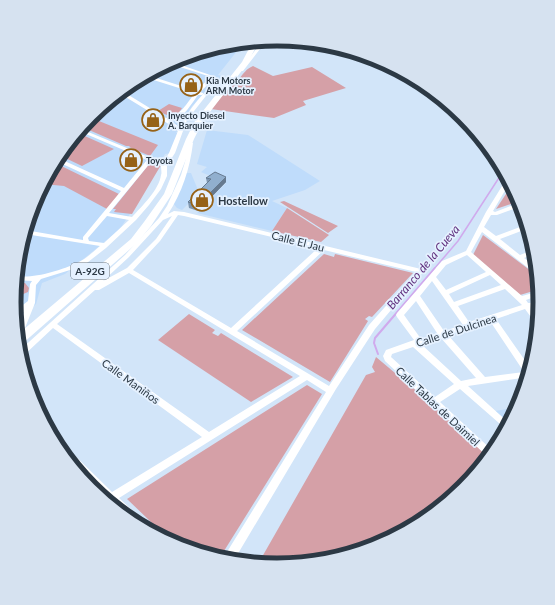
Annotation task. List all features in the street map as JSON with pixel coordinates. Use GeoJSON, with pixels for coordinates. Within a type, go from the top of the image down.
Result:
{"type":"FeatureCollection","features":[{"type":"Feature","properties":{"kind":"highway","name":"A-92G"},"geometry":{"type":"LineString","coordinates":[[22,327],[123,242],[147,216],[156,203],[164,180],[193,131],[226,81],[245,48]]}},
{"type":"Feature","properties":{"kind":"highway","name":"A-92G"},"geometry":{"type":"LineString","coordinates":[[23,337],[126,256],[134,241],[158,211],[167,195],[175,163],[192,118],[204,99],[226,81],[244,63],[252,48]]}},
{"type":"Feature","properties":{"kind":"street"},"geometry":{"type":"LineString","coordinates":[[26,350],[88,293],[143,239],[161,219],[170,206],[175,163],[181,131],[185,120],[217,82],[234,79],[259,47]]}},
{"type":"Feature","properties":{"kind":"street"},"geometry":{"type":"LineString","coordinates":[[165,118],[173,119],[180,115],[213,76],[180,66]]}},
{"type":"Feature","properties":{"kind":"street"},"geometry":{"type":"LineString","coordinates":[[152,78],[198,92],[208,91]]}},
{"type":"Feature","properties":{"kind":"street"},"geometry":{"type":"LineString","coordinates":[[189,89],[202,88]]}},
{"type":"Feature","properties":{"kind":"street"},"geometry":{"type":"LineString","coordinates":[[198,92],[204,99]]}},
{"type":"Feature","properties":{"kind":"street"},"geometry":{"type":"LineString","coordinates":[[126,95],[177,124],[181,131]]}},
{"type":"Feature","properties":{"kind":"street"},"geometry":{"type":"LineString","coordinates":[[177,124],[185,120]]}},
{"type":"Feature","properties":{"kind":"street"},"geometry":{"type":"LineString","coordinates":[[86,132],[152,160],[175,163]]}},
{"type":"Feature","properties":{"kind":"street"},"geometry":{"type":"LineString","coordinates":[[87,242],[85,238],[152,160]]}},
{"type":"Feature","properties":{"kind":"street"},"geometry":{"type":"LineString","coordinates":[[63,162],[125,191]]}},
{"type":"Feature","properties":{"kind":"street"},"geometry":{"type":"LineString","coordinates":[[22,280],[39,277],[81,264],[134,219],[155,195],[164,180]]}},
{"type":"Feature","properties":{"kind":"street"},"geometry":{"type":"LineString","coordinates":[[504,423],[417,343],[400,314],[444,263],[468,252],[480,228],[506,185]]}},
{"type":"Feature","properties":{"kind":"street"},"geometry":{"type":"LineString","coordinates":[[170,206],[176,213]]}},
{"type":"Feature","properties":{"kind":"street"},"geometry":{"type":"LineString","coordinates":[[489,212],[495,214],[515,207]]}},
{"type":"Feature","properties":{"kind":"street"},"geometry":{"type":"LineString","coordinates":[[161,219],[176,213]]}},
{"type":"Feature","properties":{"kind":"street"},"geometry":{"type":"LineString","coordinates":[[88,293],[129,270],[138,262],[168,228],[176,213]]}},
{"type":"Feature","properties":{"kind":"street","name":"Calle El Jau"},"geometry":{"type":"LineString","coordinates":[[176,213],[421,271],[372,327],[331,391]]}},
{"type":"Feature","properties":{"kind":"street"},"geometry":{"type":"LineString","coordinates":[[106,214],[134,219]]}},
{"type":"Feature","properties":{"kind":"street"},"geometry":{"type":"LineString","coordinates":[[480,228],[532,267]]}},
{"type":"Feature","properties":{"kind":"street"},"geometry":{"type":"LineString","coordinates":[[495,239],[523,228]]}},
{"type":"Feature","properties":{"kind":"street"},"geometry":{"type":"LineString","coordinates":[[31,233],[104,245]]}},
{"type":"Feature","properties":{"kind":"street"},"geometry":{"type":"LineString","coordinates":[[231,332],[323,247]]}},
{"type":"Feature","properties":{"kind":"street"},"geometry":{"type":"LineString","coordinates":[[468,252],[521,299],[533,314]]}},
{"type":"Feature","properties":{"kind":"street"},"geometry":{"type":"LineString","coordinates":[[519,257],[529,253]]}},
{"type":"Feature","properties":{"kind":"street"},"geometry":{"type":"LineString","coordinates":[[126,256],[138,262]]}},
{"type":"Feature","properties":{"kind":"street"},"geometry":{"type":"LineString","coordinates":[[126,256],[129,270],[331,391],[231,555]]}},
{"type":"Feature","properties":{"kind":"street"},"geometry":{"type":"LineString","coordinates":[[444,293],[491,272]]}},
{"type":"Feature","properties":{"kind":"street"},"geometry":{"type":"LineString","coordinates":[[22,323],[31,303],[33,284],[39,277]]}},
{"type":"Feature","properties":{"kind":"street"},"geometry":{"type":"LineString","coordinates":[[433,277],[468,326]]}},
{"type":"Feature","properties":{"kind":"street"},"geometry":{"type":"LineString","coordinates":[[453,305],[506,286]]}},
{"type":"Feature","properties":{"kind":"street"},"geometry":{"type":"LineString","coordinates":[[521,299],[534,295]]}},
{"type":"Feature","properties":{"kind":"street"},"geometry":{"type":"LineString","coordinates":[[416,296],[442,334],[483,381]]}},
{"type":"Feature","properties":{"kind":"street"},"geometry":{"type":"LineString","coordinates":[[21,310],[31,303]]}},
{"type":"Feature","properties":{"kind":"street","name":"Calle de Dulcinea"},"geometry":{"type":"LineString","coordinates":[[387,356],[389,352],[527,306],[534,306]]}},
{"type":"Feature","properties":{"kind":"street"},"geometry":{"type":"LineString","coordinates":[[492,318],[525,367]]}},
{"type":"Feature","properties":{"kind":"street","name":"Calle Maniños"},"geometry":{"type":"LineString","coordinates":[[53,324],[209,437]]}},
{"type":"Feature","properties":{"kind":"street","name":"Calle Tablas de Daimiel"},"geometry":{"type":"LineString","coordinates":[[387,356],[388,359],[487,451]]}},
{"type":"Feature","properties":{"kind":"street"},"geometry":{"type":"LineString","coordinates":[[434,402],[460,384],[523,375]]}},
{"type":"Feature","properties":{"kind":"street"},"geometry":{"type":"LineString","coordinates":[[112,498],[307,376]]}},
{"type":"Feature","properties":{"kind":"shaded area"},"geometry":{"type":"Polygon","coordinates":[[[243,48],[241,51],[227,51],[243,48]]]}},
{"type":"Feature","properties":{"kind":"shaded area"},"geometry":{"type":"Polygon","coordinates":[[[227,51],[237,51],[218,75],[222,76],[220,79],[192,106],[176,133],[178,133],[171,153],[165,154],[119,230],[65,274],[42,283],[36,304],[22,316],[23,269],[26,252],[35,220],[47,189],[55,174],[74,146],[108,110],[121,99],[149,80],[164,72],[195,60],[227,51]]]}},
{"type":"Feature","properties":{"kind":"shaded area"},"geometry":{"type":"Polygon","coordinates":[[[253,66],[273,76],[312,67],[346,88],[303,101],[306,105],[274,118],[211,109],[245,71],[253,66]]]}},
{"type":"Feature","properties":{"kind":"shaded area"},"geometry":{"type":"Polygon","coordinates":[[[169,104],[182,108],[178,114],[169,116],[158,111],[169,104]]]}},
{"type":"Feature","properties":{"kind":"shaded area"},"geometry":{"type":"Polygon","coordinates":[[[97,120],[158,145],[150,156],[129,147],[130,146],[126,146],[88,130],[97,120]]]}},
{"type":"Feature","properties":{"kind":"shaded area"},"geometry":{"type":"Polygon","coordinates":[[[207,130],[248,135],[320,181],[305,190],[272,201],[287,208],[272,231],[197,213],[226,183],[201,172],[207,167],[197,164],[207,130]]]}},
{"type":"Feature","properties":{"kind":"shaded area"},"geometry":{"type":"Polygon","coordinates":[[[83,135],[114,149],[82,166],[65,158],[83,135]]]}},
{"type":"Feature","properties":{"kind":"shaded area"},"geometry":{"type":"Polygon","coordinates":[[[150,163],[161,165],[132,214],[114,212],[116,209],[113,209],[150,163]]]}},
{"type":"Feature","properties":{"kind":"shaded area"},"geometry":{"type":"Polygon","coordinates":[[[60,166],[119,194],[107,209],[64,186],[49,185],[60,166]]]}},
{"type":"Feature","properties":{"kind":"shaded area"},"geometry":{"type":"Polygon","coordinates":[[[186,173],[191,173],[198,190],[195,197],[182,210],[177,208],[173,203],[186,173]]]}},
{"type":"Feature","properties":{"kind":"shaded area"},"geometry":{"type":"Polygon","coordinates":[[[508,190],[514,203],[496,209],[508,190]]]}},
{"type":"Feature","properties":{"kind":"shaded area"},"geometry":{"type":"Polygon","coordinates":[[[284,201],[338,226],[328,233],[280,202],[284,201]]]}},
{"type":"Feature","properties":{"kind":"shaded area"},"geometry":{"type":"Polygon","coordinates":[[[287,208],[329,235],[321,242],[272,231],[287,208]]]}},
{"type":"Feature","properties":{"kind":"shaded area"},"geometry":{"type":"Polygon","coordinates":[[[483,235],[532,272],[533,291],[520,295],[473,255],[483,235]]]}},
{"type":"Feature","properties":{"kind":"shaded area"},"geometry":{"type":"Polygon","coordinates":[[[324,254],[334,257],[335,254],[413,273],[372,317],[369,316],[365,319],[368,321],[330,382],[242,330],[324,254]]]}},
{"type":"Feature","properties":{"kind":"shaded area"},"geometry":{"type":"Polygon","coordinates":[[[22,283],[25,283],[29,288],[28,292],[21,295],[22,283]]]}},
{"type":"Feature","properties":{"kind":"shaded area"},"geometry":{"type":"Polygon","coordinates":[[[189,314],[215,330],[212,333],[218,336],[221,333],[293,377],[251,402],[158,340],[189,314]]]}},
{"type":"Feature","properties":{"kind":"shaded area"},"geometry":{"type":"Polygon","coordinates":[[[376,357],[432,404],[485,454],[459,484],[434,506],[406,525],[391,533],[360,545],[328,554],[311,557],[278,559],[261,558],[366,375],[375,372],[372,367],[376,357]]]}},
{"type":"Feature","properties":{"kind":"shaded area"},"geometry":{"type":"Polygon","coordinates":[[[307,385],[322,394],[223,553],[195,545],[161,531],[127,499],[307,385]]]}},
{"type":"Feature","properties":{"kind":"shaded area"},"geometry":{"type":"Polygon","coordinates":[[[511,408],[506,420],[495,411],[511,408]]]}},
{"type":"Feature","properties":{"kind":"building"},"geometry":{"type":"Polygon","coordinates":[[[215,172],[226,177],[198,205],[188,202],[211,179],[206,178],[215,172]]]}},
{"type":"Feature","properties":{"kind":"waterway","name":"Barranco de la Cueva"},"geometry":{"type":"LineString","coordinates":[[434,269],[458,241],[501,175]]}},
{"type":"Feature","properties":{"kind":"waterway","name":"Barranco de la Cueva"},"geometry":{"type":"LineString","coordinates":[[378,354],[374,343],[375,338],[435,268]]}},
{"type":"Feature","properties":{"kind":"place","name":"Kia Motors ARM Motor"},"geometry":{"type":"Point","coordinates":[191,85]}},
{"type":"Feature","properties":{"kind":"place","name":"Inyecto Diesel A. Barquier"},"geometry":{"type":"Point","coordinates":[153,120]}},
{"type":"Feature","properties":{"kind":"place","name":"Toyota"},"geometry":{"type":"Point","coordinates":[131,160]}},
{"type":"Feature","properties":{"kind":"place","name":"Hostellow"},"geometry":{"type":"Point","coordinates":[202,200]}}]}
